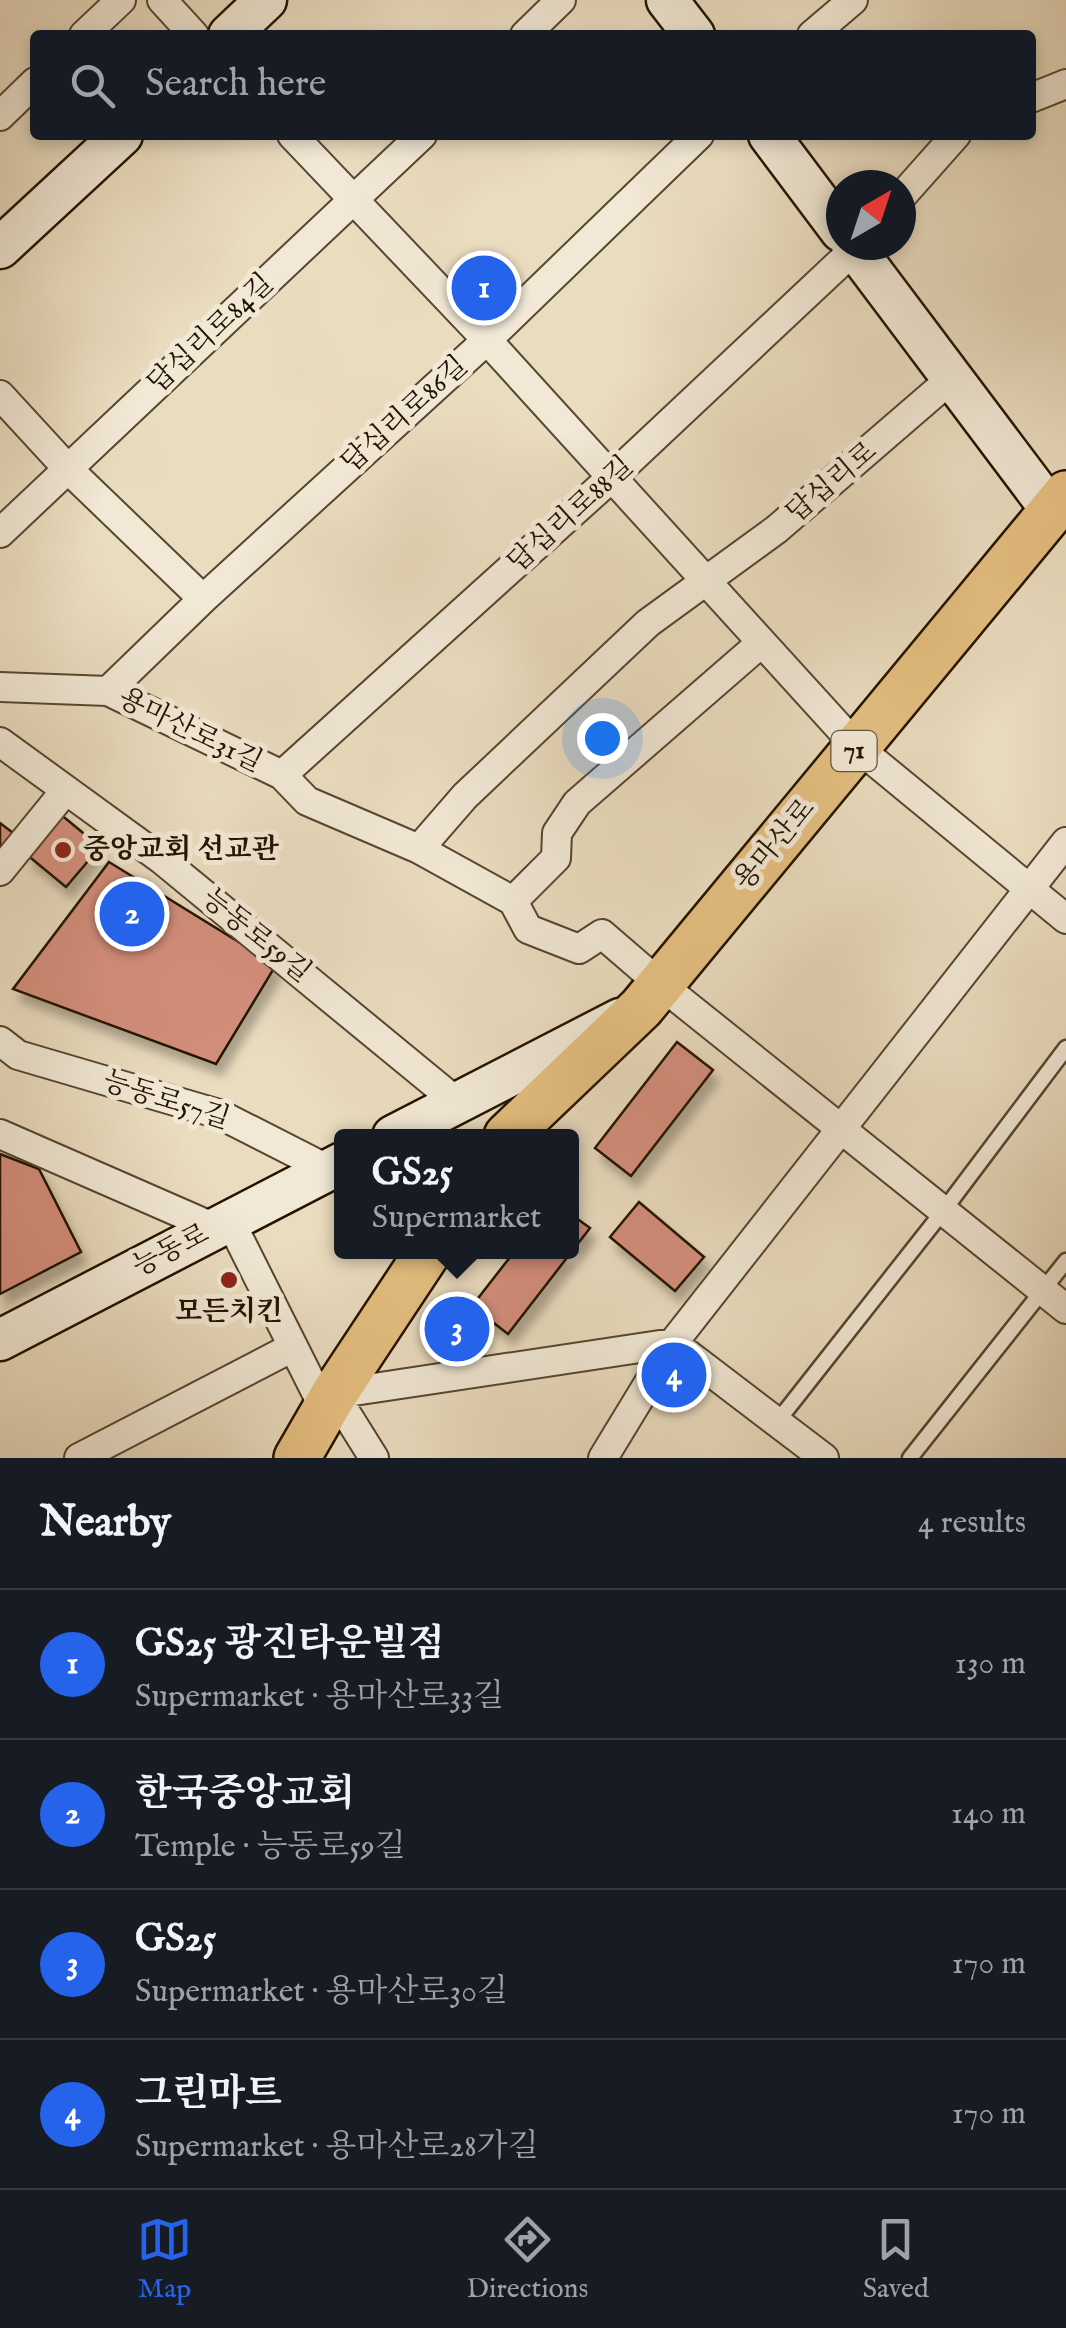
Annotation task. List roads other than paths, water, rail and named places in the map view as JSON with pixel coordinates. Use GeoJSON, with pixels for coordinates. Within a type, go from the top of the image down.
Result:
{"type":"FeatureCollection","features":[{"type":"Feature","properties":{"kind":"main road","name":"용마산로"},"geometry":{"type":"LineString","coordinates":[[514,1129],[651,996],[1061,509]]}},
{"type":"Feature","properties":{"kind":"main road"},"geometry":{"type":"LineString","coordinates":[[298,1458],[412,1259]]}},
{"type":"Feature","properties":{"kind":"street"},"geometry":{"type":"LineString","coordinates":[[89,30],[121,0]]}},
{"type":"Feature","properties":{"kind":"street"},"geometry":{"type":"LineString","coordinates":[[162,0],[189,30]]}},
{"type":"Feature","properties":{"kind":"street"},"geometry":{"type":"LineString","coordinates":[[233,30],[266,0]]}},
{"type":"Feature","properties":{"kind":"street"},"geometry":{"type":"LineString","coordinates":[[530,30],[561,0]]}},
{"type":"Feature","properties":{"kind":"street"},"geometry":{"type":"LineString","coordinates":[[668,0],[690,30]]}},
{"type":"Feature","properties":{"kind":"street"},"geometry":{"type":"LineString","coordinates":[[818,30],[853,0]]}},
{"type":"Feature","properties":{"kind":"street"},"geometry":{"type":"LineString","coordinates":[[1036,96],[1066,84]]}},
{"type":"Feature","properties":{"kind":"street"},"geometry":{"type":"LineString","coordinates":[[0,116],[30,87]]}},
{"type":"Feature","properties":{"kind":"street"},"geometry":{"type":"LineString","coordinates":[[0,248],[117,140]]}},
{"type":"Feature","properties":{"kind":"street"},"geometry":{"type":"LineString","coordinates":[[297,140],[487,340],[856,748],[1066,919]]}},
{"type":"Feature","properties":{"kind":"street","name":"답십리로84길"},"geometry":{"type":"LineString","coordinates":[[0,533],[417,140]]}},
{"type":"Feature","properties":{"kind":"street","name":"답십리로86길"},"geometry":{"type":"LineString","coordinates":[[108,691],[487,340],[694,140]]}},
{"type":"Feature","properties":{"kind":"street"},"geometry":{"type":"LineString","coordinates":[[773,140],[826,208]]}},
{"type":"Feature","properties":{"kind":"street"},"geometry":{"type":"LineString","coordinates":[[916,180],[952,140]]}},
{"type":"Feature","properties":{"kind":"street","name":"답십리로88길"},"geometry":{"type":"LineString","coordinates":[[282,775],[612,478],[834,260]]}},
{"type":"Feature","properties":{"kind":"street"},"geometry":{"type":"LineString","coordinates":[[865,260],[952,378],[1061,509]]}},
{"type":"Feature","properties":{"kind":"street","name":"답십리로"},"geometry":{"type":"LineString","coordinates":[[419,849],[465,796],[648,623],[778,528],[952,378]]}},
{"type":"Feature","properties":{"kind":"street"},"geometry":{"type":"LineString","coordinates":[[0,395],[68,468],[203,600]]}},
{"type":"Feature","properties":{"kind":"street"},"geometry":{"type":"LineString","coordinates":[[514,901],[556,858],[556,833],[577,803],[762,643]]}},
{"type":"Feature","properties":{"kind":"street","name":"용마산로31길"},"geometry":{"type":"LineString","coordinates":[[0,686],[108,691],[282,775],[307,801],[419,849],[514,901],[528,929],[579,949],[602,934],[651,996]]}},
{"type":"Feature","properties":{"kind":"street","name":"능동로59길"},"geometry":{"type":"LineString","coordinates":[[0,742],[161,858],[458,1102]]}},
{"type":"Feature","properties":{"kind":"street"},"geometry":{"type":"LineString","coordinates":[[0,871],[66,791]]}},
{"type":"Feature","properties":{"kind":"street"},"geometry":{"type":"LineString","coordinates":[[602,1458],[673,1343],[1066,842]]}},
{"type":"Feature","properties":{"kind":"street"},"geometry":{"type":"LineString","coordinates":[[406,1129],[651,996],[842,1128],[1066,1308]]}},
{"type":"Feature","properties":{"kind":"street","name":"능동로57길"},"geometry":{"type":"LineString","coordinates":[[0,1042],[18,1055],[218,1114],[334,1171]]}},
{"type":"Feature","properties":{"kind":"street"},"geometry":{"type":"LineString","coordinates":[[0,1134],[222,1225],[293,1346],[374,1458]]}},
{"type":"Feature","properties":{"kind":"street","name":"능동로"},"geometry":{"type":"LineString","coordinates":[[0,1340],[222,1225],[334,1175]]}},
{"type":"Feature","properties":{"kind":"street"},"geometry":{"type":"LineString","coordinates":[[330,1402],[673,1343],[824,1458]]}},
{"type":"Feature","properties":{"kind":"street"},"geometry":{"type":"LineString","coordinates":[[80,1458],[293,1346]]}},
{"type":"Feature","properties":{"kind":"lane"},"geometry":{"type":"LineString","coordinates":[[777,1422],[1066,1048]]}},
{"type":"Feature","properties":{"kind":"lane"},"geometry":{"type":"LineString","coordinates":[[910,1458],[1066,1261]]}},
{"type":"Feature","properties":{"kind":"place","name":"GS25 광진타운빌점"},"geometry":{"type":"Point","coordinates":[484,288]}},
{"type":"Feature","properties":{"kind":"place","name":"중앙교회 선교관"},"geometry":{"type":"Point","coordinates":[63,850]}},
{"type":"Feature","properties":{"kind":"place","name":"한국중앙교회"},"geometry":{"type":"Point","coordinates":[132,914]}},
{"type":"Feature","properties":{"kind":"place","name":"모든치킨"},"geometry":{"type":"Point","coordinates":[229,1280]}},
{"type":"Feature","properties":{"kind":"place","name":"GS25"},"geometry":{"type":"Point","coordinates":[457,1329]}},
{"type":"Feature","properties":{"kind":"place","name":"그린마트"},"geometry":{"type":"Point","coordinates":[674,1375]}}]}
